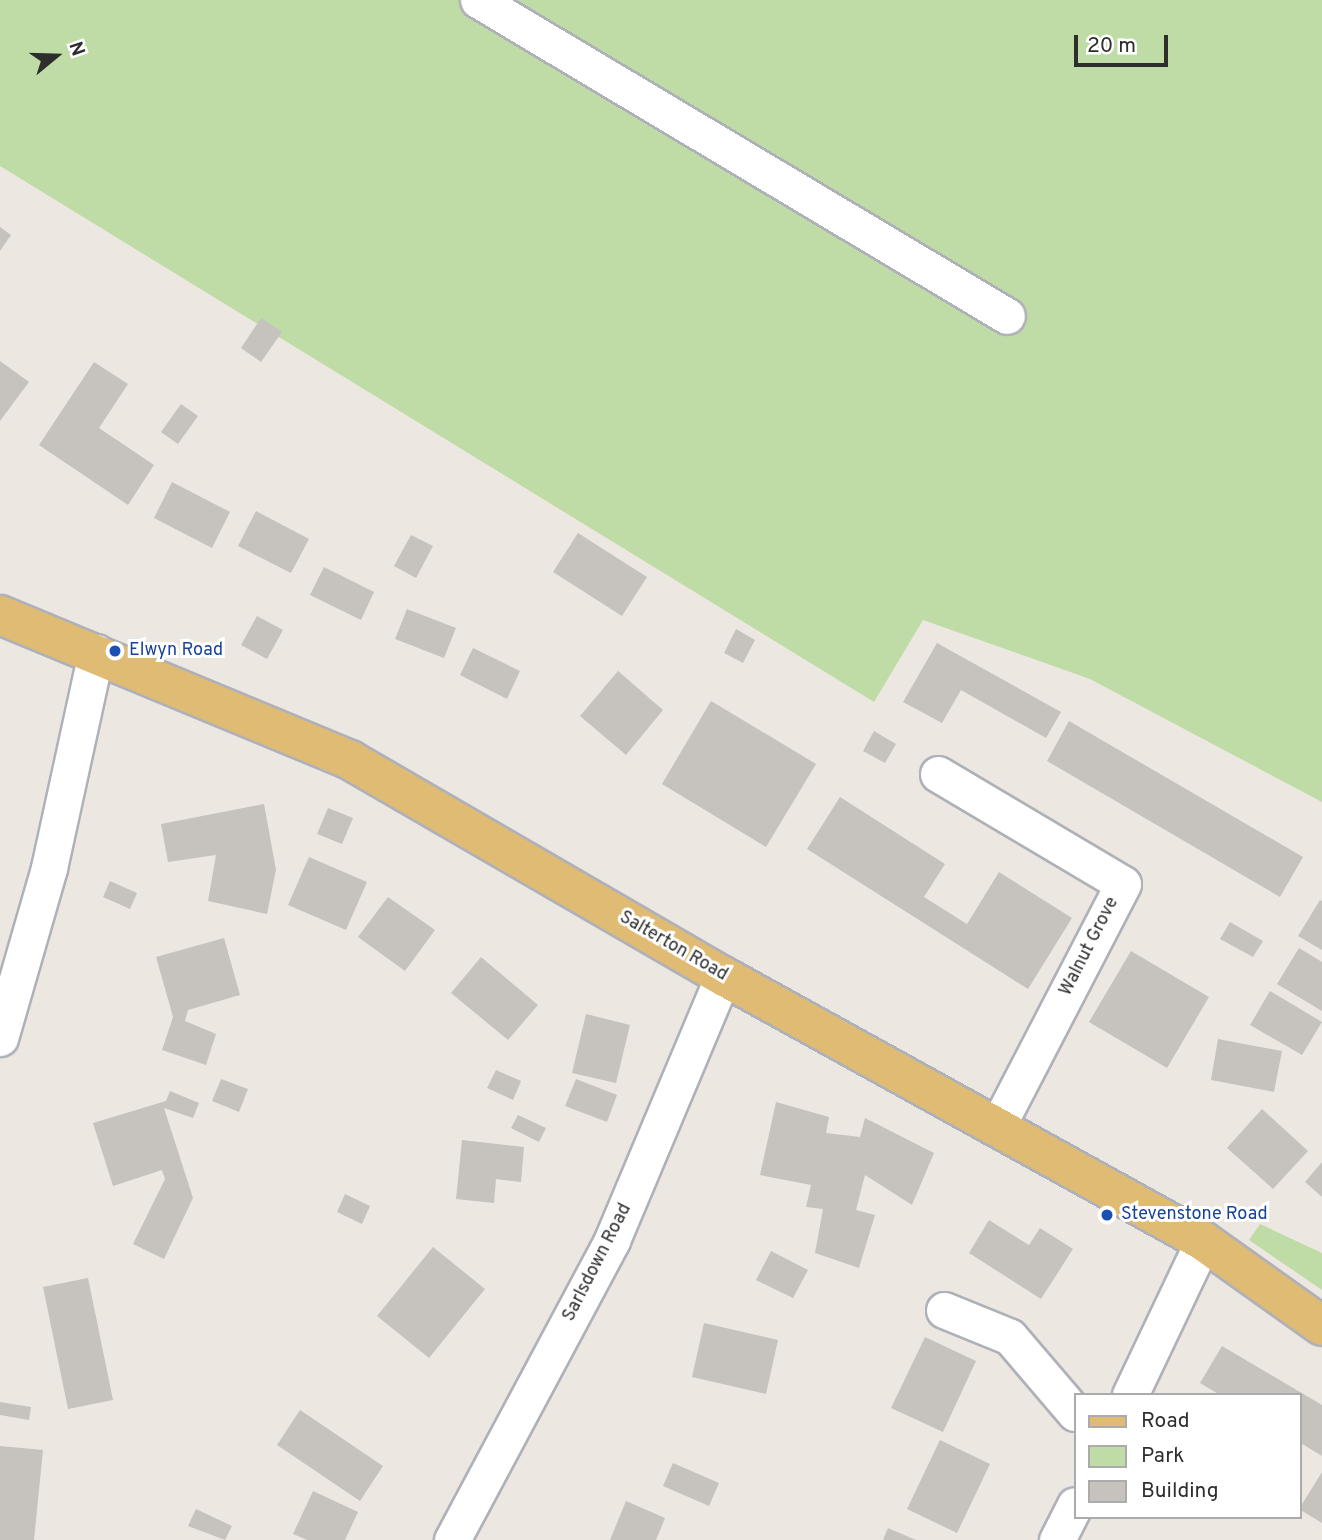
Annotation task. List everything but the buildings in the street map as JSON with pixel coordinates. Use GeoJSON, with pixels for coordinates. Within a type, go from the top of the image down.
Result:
{"type":"FeatureCollection","features":[{"type":"Feature","properties":{"kind":"main road","name":"Salterton Road"},"geometry":{"type":"LineString","coordinates":[[0,614],[350,760],[723,976],[1203,1241],[1322,1325]]}},
{"type":"Feature","properties":{"kind":"street"},"geometry":{"type":"LineString","coordinates":[[478,0],[1007,316]]}},
{"type":"Feature","properties":{"kind":"street"},"geometry":{"type":"LineString","coordinates":[[0,1038],[49,868],[96,652]]}},
{"type":"Feature","properties":{"kind":"street","name":"Walnut Grove"},"geometry":{"type":"LineString","coordinates":[[938,774],[1123,884],[997,1127]]}},
{"type":"Feature","properties":{"kind":"street","name":"Sarlsdown Road"},"geometry":{"type":"LineString","coordinates":[[452,1540],[612,1240],[723,976]]}},
{"type":"Feature","properties":{"kind":"street"},"geometry":{"type":"LineString","coordinates":[[1131,1393],[1203,1241]]}},
{"type":"Feature","properties":{"kind":"street"},"geometry":{"type":"LineString","coordinates":[[944,1310],[1010,1337],[1074,1412]]}},
{"type":"Feature","properties":{"kind":"street"},"geometry":{"type":"LineString","coordinates":[[1057,1540],[1074,1507]]}},
{"type":"Feature","properties":{"kind":"green space"},"geometry":{"type":"Polygon","coordinates":[[[0,0],[1322,0],[1322,802],[1090,679],[923,620],[874,702],[0,166],[0,0]]]}},
{"type":"Feature","properties":{"kind":"green space"},"geometry":{"type":"Polygon","coordinates":[[[1260,1224],[1322,1253],[1322,1290],[1249,1240],[1260,1224]]]}},
{"type":"Feature","properties":{"kind":"place","name":"Elwyn Road"},"geometry":{"type":"Point","coordinates":[115,651]}},
{"type":"Feature","properties":{"kind":"place","name":"Stevenstone Road"},"geometry":{"type":"Point","coordinates":[1107,1215]}}]}
